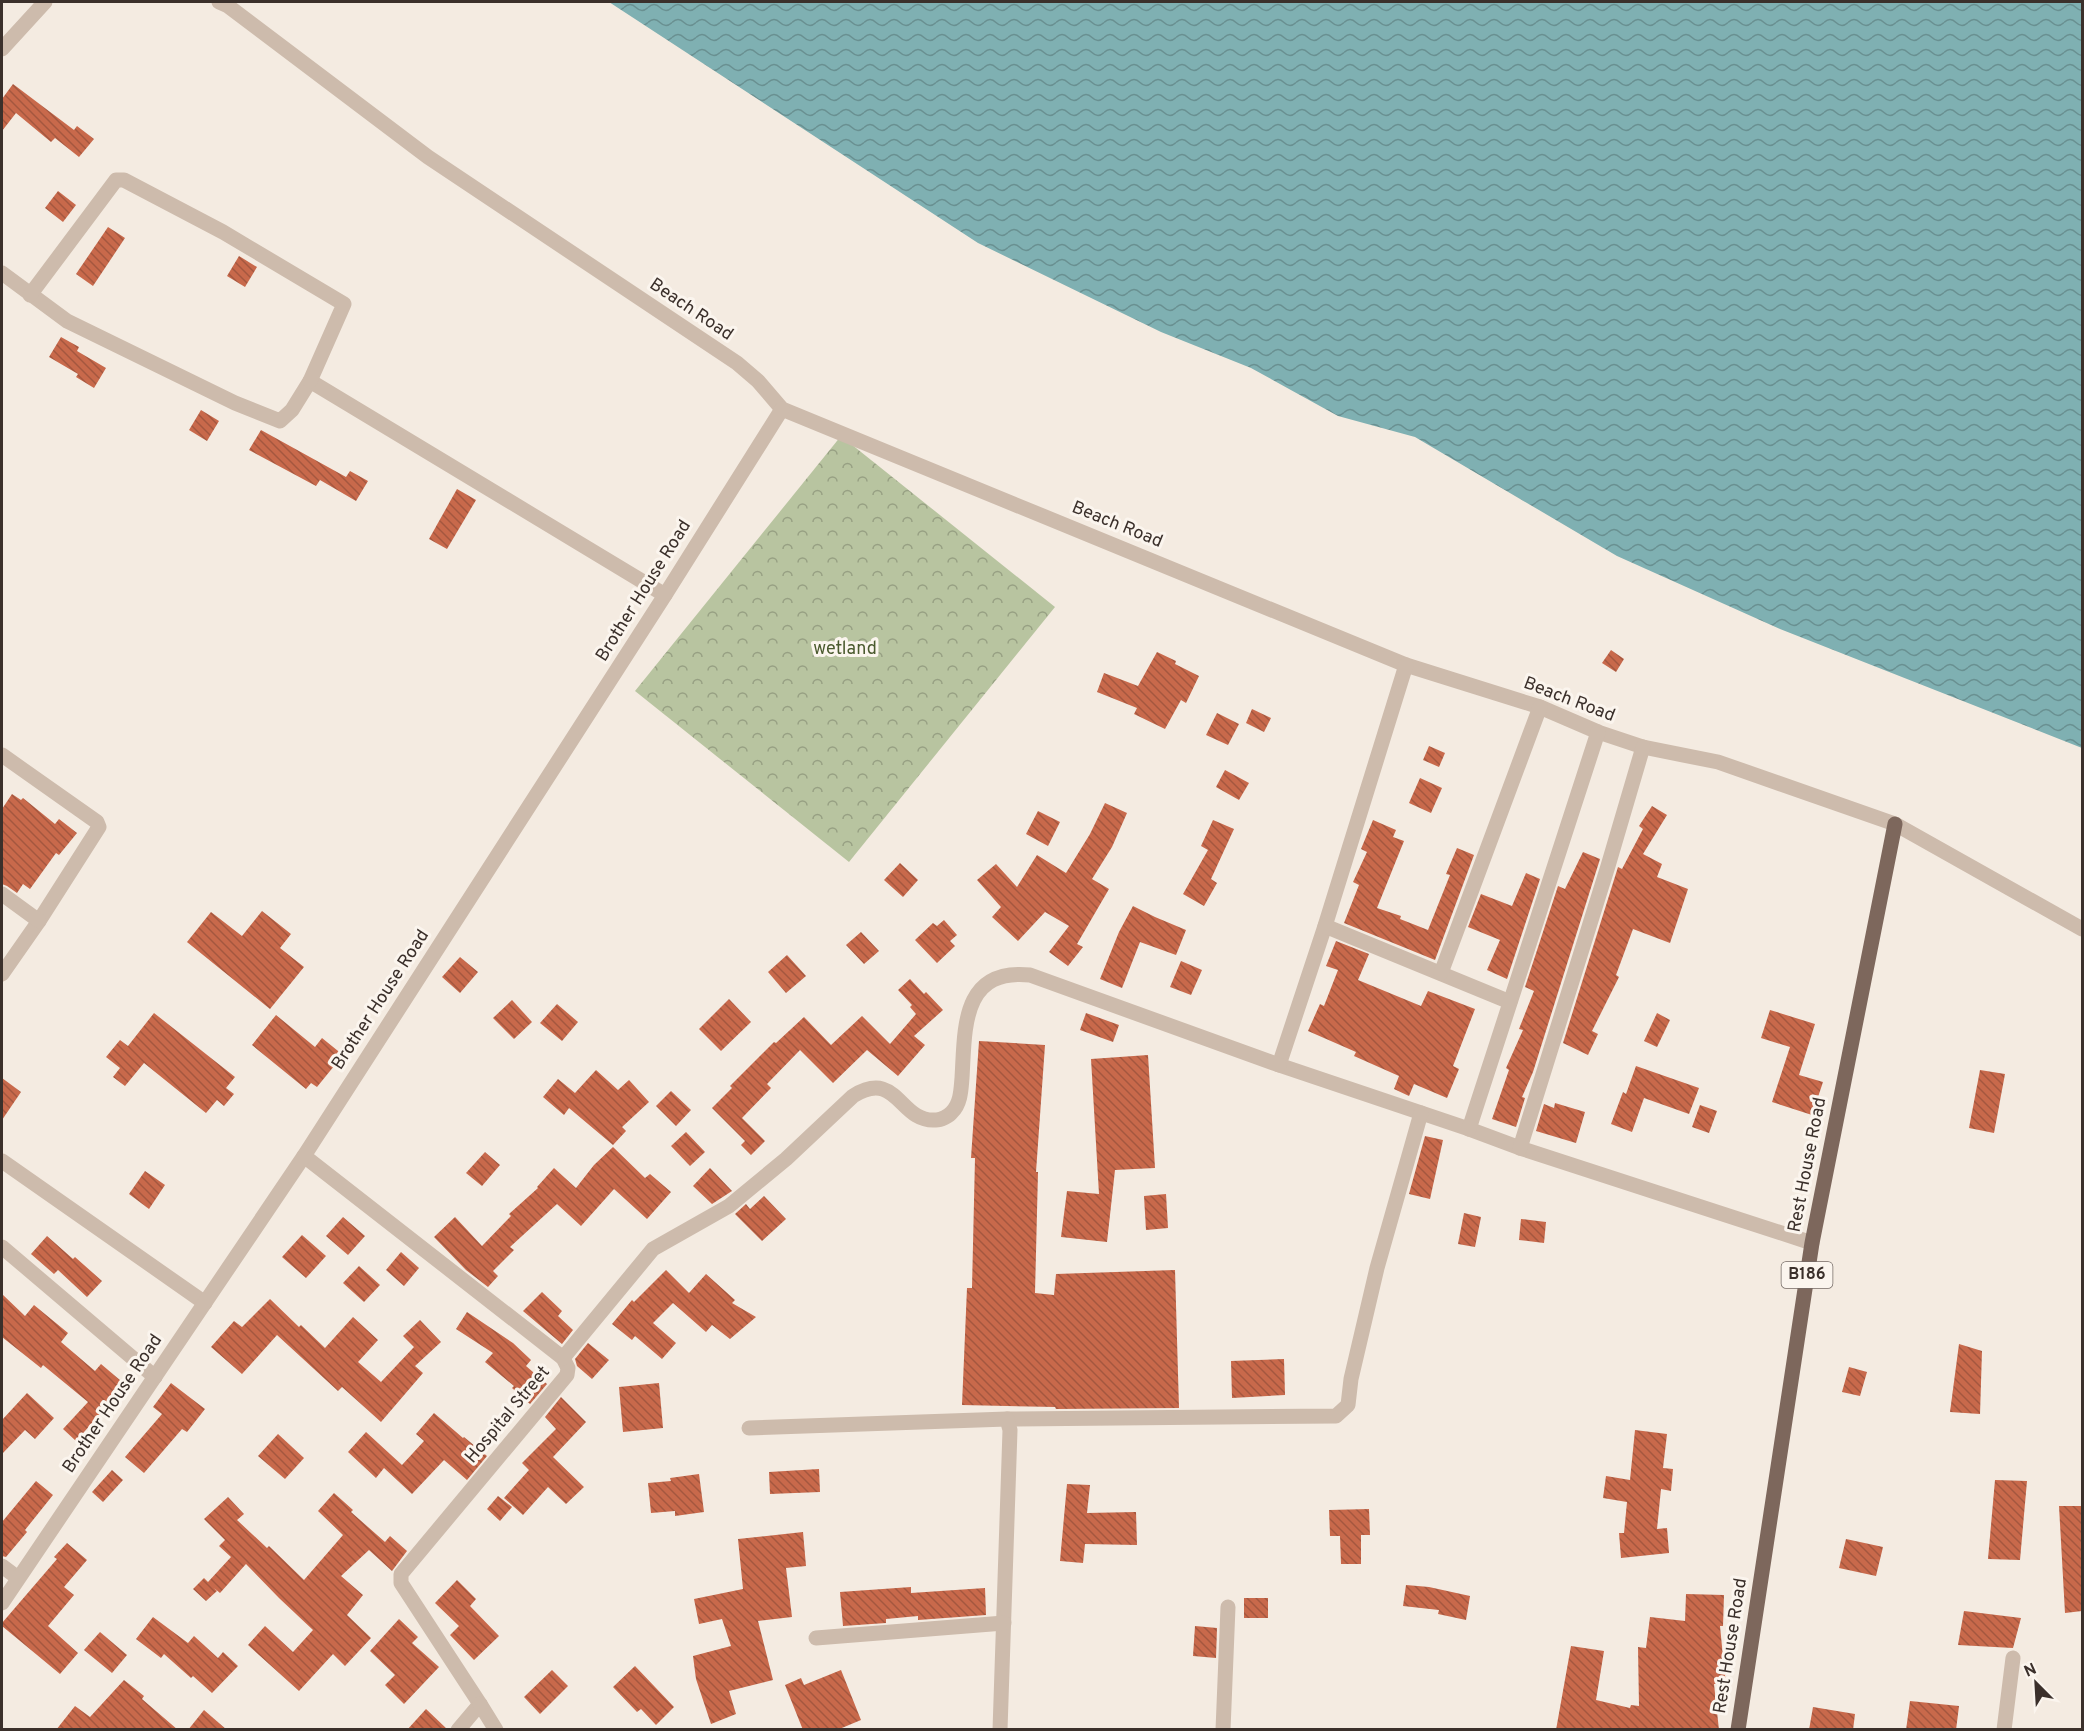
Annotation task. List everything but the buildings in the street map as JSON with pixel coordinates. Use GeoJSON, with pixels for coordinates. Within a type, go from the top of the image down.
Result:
{"type":"FeatureCollection","features":[{"type":"Feature","properties":{"kind":"main road","name":"Rest House Road"},"geometry":{"type":"LineString","coordinates":[[1738,1730],[1812,1243],[1895,824]]}},
{"type":"Feature","properties":{"kind":"street"},"geometry":{"type":"LineString","coordinates":[[2,49],[45,2]]}},
{"type":"Feature","properties":{"kind":"street","name":"Beach Road"},"geometry":{"type":"LineString","coordinates":[[219,2],[228,6],[428,157],[737,363],[758,381],[782,409],[1406,665],[1540,707],[1598,732],[1643,747],[1718,762],[1895,824],[2082,929]]}},
{"type":"Feature","properties":{"kind":"street"},"geometry":{"type":"LineString","coordinates":[[2,273],[30,296],[87,332],[235,403],[280,421],[292,410],[309,381],[344,304],[223,232],[124,180],[116,180],[30,296]]}},
{"type":"Feature","properties":{"kind":"street"},"geometry":{"type":"LineString","coordinates":[[309,381],[665,595]]}},
{"type":"Feature","properties":{"kind":"street","name":"Brother House Road"},"geometry":{"type":"LineString","coordinates":[[2,1603],[304,1156],[782,409]]}},
{"type":"Feature","properties":{"kind":"street"},"geometry":{"type":"LineString","coordinates":[[1279,1065],[1406,665]]}},
{"type":"Feature","properties":{"kind":"street"},"geometry":{"type":"LineString","coordinates":[[1441,973],[1540,707]]}},
{"type":"Feature","properties":{"kind":"street"},"geometry":{"type":"LineString","coordinates":[[1469,1129],[1598,732]]}},
{"type":"Feature","properties":{"kind":"street"},"geometry":{"type":"LineString","coordinates":[[1520,1148],[1643,747]]}},
{"type":"Feature","properties":{"kind":"street"},"geometry":{"type":"LineString","coordinates":[[2,755],[97,822],[99,827],[2,974]]}},
{"type":"Feature","properties":{"kind":"street"},"geometry":{"type":"LineString","coordinates":[[2,894],[39,921]]}},
{"type":"Feature","properties":{"kind":"street"},"geometry":{"type":"LineString","coordinates":[[1325,926],[1510,1002]]}},
{"type":"Feature","properties":{"kind":"street"},"geometry":{"type":"LineString","coordinates":[[563,1358],[653,1249],[729,1206],[863,1090],[876,1087],[885,1089],[925,1120],[939,1120],[952,1113],[961,1091],[965,1028],[970,1006],[980,990],[995,979],[1014,973],[1030,975],[1279,1065],[1520,1148],[1812,1243]]}},
{"type":"Feature","properties":{"kind":"street"},"geometry":{"type":"LineString","coordinates":[[749,1428],[1006,1419],[1336,1416],[1348,1405],[1377,1268],[1421,1113]]}},
{"type":"Feature","properties":{"kind":"street","name":"Hospital Street"},"geometry":{"type":"LineString","coordinates":[[304,1156],[563,1358],[568,1368],[567,1375],[401,1574],[401,1583],[480,1704]]}},
{"type":"Feature","properties":{"kind":"street"},"geometry":{"type":"LineString","coordinates":[[2,1161],[205,1303]]}},
{"type":"Feature","properties":{"kind":"street"},"geometry":{"type":"LineString","coordinates":[[2,1247],[155,1377]]}},
{"type":"Feature","properties":{"kind":"street"},"geometry":{"type":"LineString","coordinates":[[997,1729],[1004,1623],[1010,1430],[1006,1419]]}},
{"type":"Feature","properties":{"kind":"street"},"geometry":{"type":"LineString","coordinates":[[2,1566],[18,1578]]}},
{"type":"Feature","properties":{"kind":"street"},"geometry":{"type":"LineString","coordinates":[[1223,1730],[1228,1606]]}},
{"type":"Feature","properties":{"kind":"street"},"geometry":{"type":"LineString","coordinates":[[816,1638],[1004,1623]]}},
{"type":"Feature","properties":{"kind":"street"},"geometry":{"type":"LineString","coordinates":[[2004,1730],[2013,1658]]}},
{"type":"Feature","properties":{"kind":"street"},"geometry":{"type":"LineString","coordinates":[[458,1730],[480,1704],[496,1730]]}},
{"type":"Feature","properties":{"kind":"green space","name":"wetland"},"geometry":{"type":"Polygon","coordinates":[[[841,436],[1055,607],[849,862],[635,691],[841,436]]]}},
{"type":"Feature","properties":{"kind":"water"},"geometry":{"type":"Polygon","coordinates":[[[609,2],[2082,2],[2082,748],[1780,629],[1617,556],[1415,437],[1338,416],[1251,368],[1161,332],[978,243],[609,2]]]}}]}
